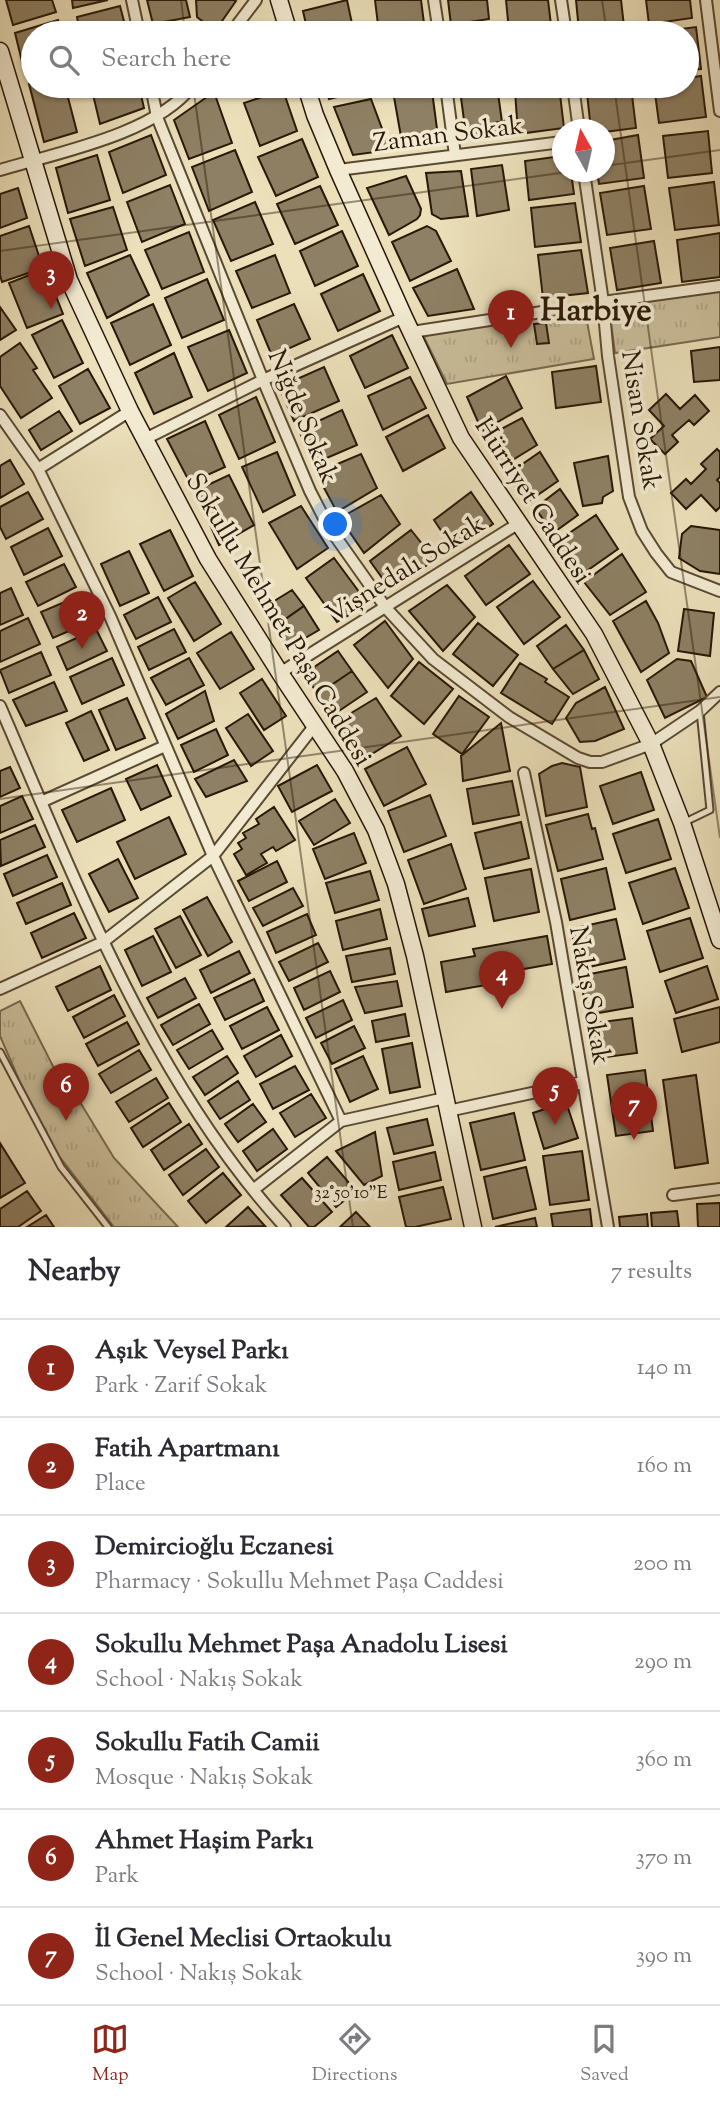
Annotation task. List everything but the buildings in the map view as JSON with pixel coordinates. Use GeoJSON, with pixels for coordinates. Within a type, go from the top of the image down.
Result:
{"type":"FeatureCollection","features":[{"type":"Feature","properties":{"kind":"main road"},"geometry":{"type":"LineString","coordinates":[[279,0],[285,21]]}},
{"type":"Feature","properties":{"kind":"main road","name":"Sokullu Mehmet Paşa Caddesi"},"geometry":{"type":"LineString","coordinates":[[0,51],[69,280],[130,411],[208,559],[345,771],[376,830],[396,884],[415,956],[473,1227]]}},
{"type":"Feature","properties":{"kind":"main road","name":"Hürriyet Caddesi"},"geometry":{"type":"LineString","coordinates":[[310,98],[338,170],[461,438],[594,635],[651,744],[682,823],[720,940]]}},
{"type":"Feature","properties":{"kind":"street"},"geometry":{"type":"LineString","coordinates":[[132,0],[136,21]]}},
{"type":"Feature","properties":{"kind":"street"},"geometry":{"type":"LineString","coordinates":[[240,21],[256,0]]}},
{"type":"Feature","properties":{"kind":"street"},"geometry":{"type":"LineString","coordinates":[[434,0],[437,21]]}},
{"type":"Feature","properties":{"kind":"street"},"geometry":{"type":"LineString","coordinates":[[561,0],[564,21]]}},
{"type":"Feature","properties":{"kind":"street"},"geometry":{"type":"LineString","coordinates":[[706,0],[720,111]]}},
{"type":"Feature","properties":{"kind":"street","name":"Niğde Sokak"},"geometry":{"type":"LineString","coordinates":[[153,98],[157,117],[310,491],[328,526],[386,608],[433,659],[509,717],[578,758],[590,762],[602,762],[651,744],[701,711],[720,692]]}},
{"type":"Feature","properties":{"kind":"street"},"geometry":{"type":"LineString","coordinates":[[0,170],[98,141],[157,117],[178,98]]}},
{"type":"Feature","properties":{"kind":"street"},"geometry":{"type":"LineString","coordinates":[[448,98],[455,155]]}},
{"type":"Feature","properties":{"kind":"street"},"geometry":{"type":"LineString","coordinates":[[575,98],[578,119]]}},
{"type":"Feature","properties":{"kind":"street","name":"Zaman Sokak"},"geometry":{"type":"LineString","coordinates":[[338,170],[552,143]]}},
{"type":"Feature","properties":{"kind":"street","name":"Nisan Sokak"},"geometry":{"type":"LineString","coordinates":[[585,182],[629,497],[642,531],[671,572],[720,591]]}},
{"type":"Feature","properties":{"kind":"street"},"geometry":{"type":"LineString","coordinates":[[603,302],[720,286]]}},
{"type":"Feature","properties":{"kind":"street"},"geometry":{"type":"LineString","coordinates":[[145,439],[263,380],[408,324],[542,312]]}},
{"type":"Feature","properties":{"kind":"street"},"geometry":{"type":"LineString","coordinates":[[37,469],[130,411]]}},
{"type":"Feature","properties":{"kind":"street"},"geometry":{"type":"LineString","coordinates":[[0,415],[37,469],[110,616],[213,856],[341,1121]]}},
{"type":"Feature","properties":{"kind":"street","name":"Vişnedalı Sokak"},"geometry":{"type":"LineString","coordinates":[[280,673],[519,523]]}},
{"type":"Feature","properties":{"kind":"street"},"geometry":{"type":"LineString","coordinates":[[0,706],[103,942],[168,1064],[253,1190],[285,1227]]}},
{"type":"Feature","properties":{"kind":"street"},"geometry":{"type":"LineString","coordinates":[[0,989],[103,942],[213,856],[315,725]]}},
{"type":"Feature","properties":{"kind":"street"},"geometry":{"type":"LineString","coordinates":[[41,802],[165,746]]}},
{"type":"Feature","properties":{"kind":"street","name":"Nakış Sokak"},"geometry":{"type":"LineString","coordinates":[[524,772],[556,922],[608,1227]]}},
{"type":"Feature","properties":{"kind":"street"},"geometry":{"type":"LineString","coordinates":[[253,1190],[341,1121],[583,1082]]}},
{"type":"Feature","properties":{"kind":"street"},"geometry":{"type":"LineString","coordinates":[[673,1195],[720,1189]]}},
{"type":"Feature","properties":{"kind":"lane"},"geometry":{"type":"LineString","coordinates":[[682,823],[710,810],[701,711]]}},
{"type":"Feature","properties":{"kind":"lane"},"geometry":{"type":"LineString","coordinates":[[0,1052],[61,1167],[108,1227]]}},
{"type":"Feature","properties":{"kind":"green space"},"geometry":{"type":"Polygon","coordinates":[[[720,288],[720,337],[615,353],[609,309],[720,288]]]}},
{"type":"Feature","properties":{"kind":"green space"},"geometry":{"type":"Polygon","coordinates":[[[585,311],[594,359],[447,384],[424,337],[430,334],[585,311]]]}},
{"type":"Feature","properties":{"kind":"green space"},"geometry":{"type":"Polygon","coordinates":[[[20,1001],[63,1086],[69,1084],[114,1158],[178,1227],[114,1227],[59,1156],[20,1082],[0,1036],[0,1011],[20,1001]]]}},
{"type":"Feature","properties":{"kind":"place","name":"Demircioğlu Eczanesi"},"geometry":{"type":"Point","coordinates":[51,309]}},
{"type":"Feature","properties":{"kind":"place","name":"Aşık Veysel Parkı"},"geometry":{"type":"Point","coordinates":[511,348]}},
{"type":"Feature","properties":{"kind":"place","name":"Fatih Apartmanı"},"geometry":{"type":"Point","coordinates":[82,649]}},
{"type":"Feature","properties":{"kind":"place","name":"Sokullu Mehmet Paşa Anadolu Lisesi"},"geometry":{"type":"Point","coordinates":[502,1009]}},
{"type":"Feature","properties":{"kind":"place","name":"Ahmet Haşim Parkı"},"geometry":{"type":"Point","coordinates":[66,1121]}},
{"type":"Feature","properties":{"kind":"place","name":"Sokullu Fatih Camii"},"geometry":{"type":"Point","coordinates":[555,1125]}},
{"type":"Feature","properties":{"kind":"place","name":"İl Genel Meclisi Ortaokulu"},"geometry":{"type":"Point","coordinates":[634,1140]}},
{"type":"Feature","properties":{"kind":"district","name":"Harbiye"},"geometry":{"type":"Point","coordinates":[596,308]}}]}
